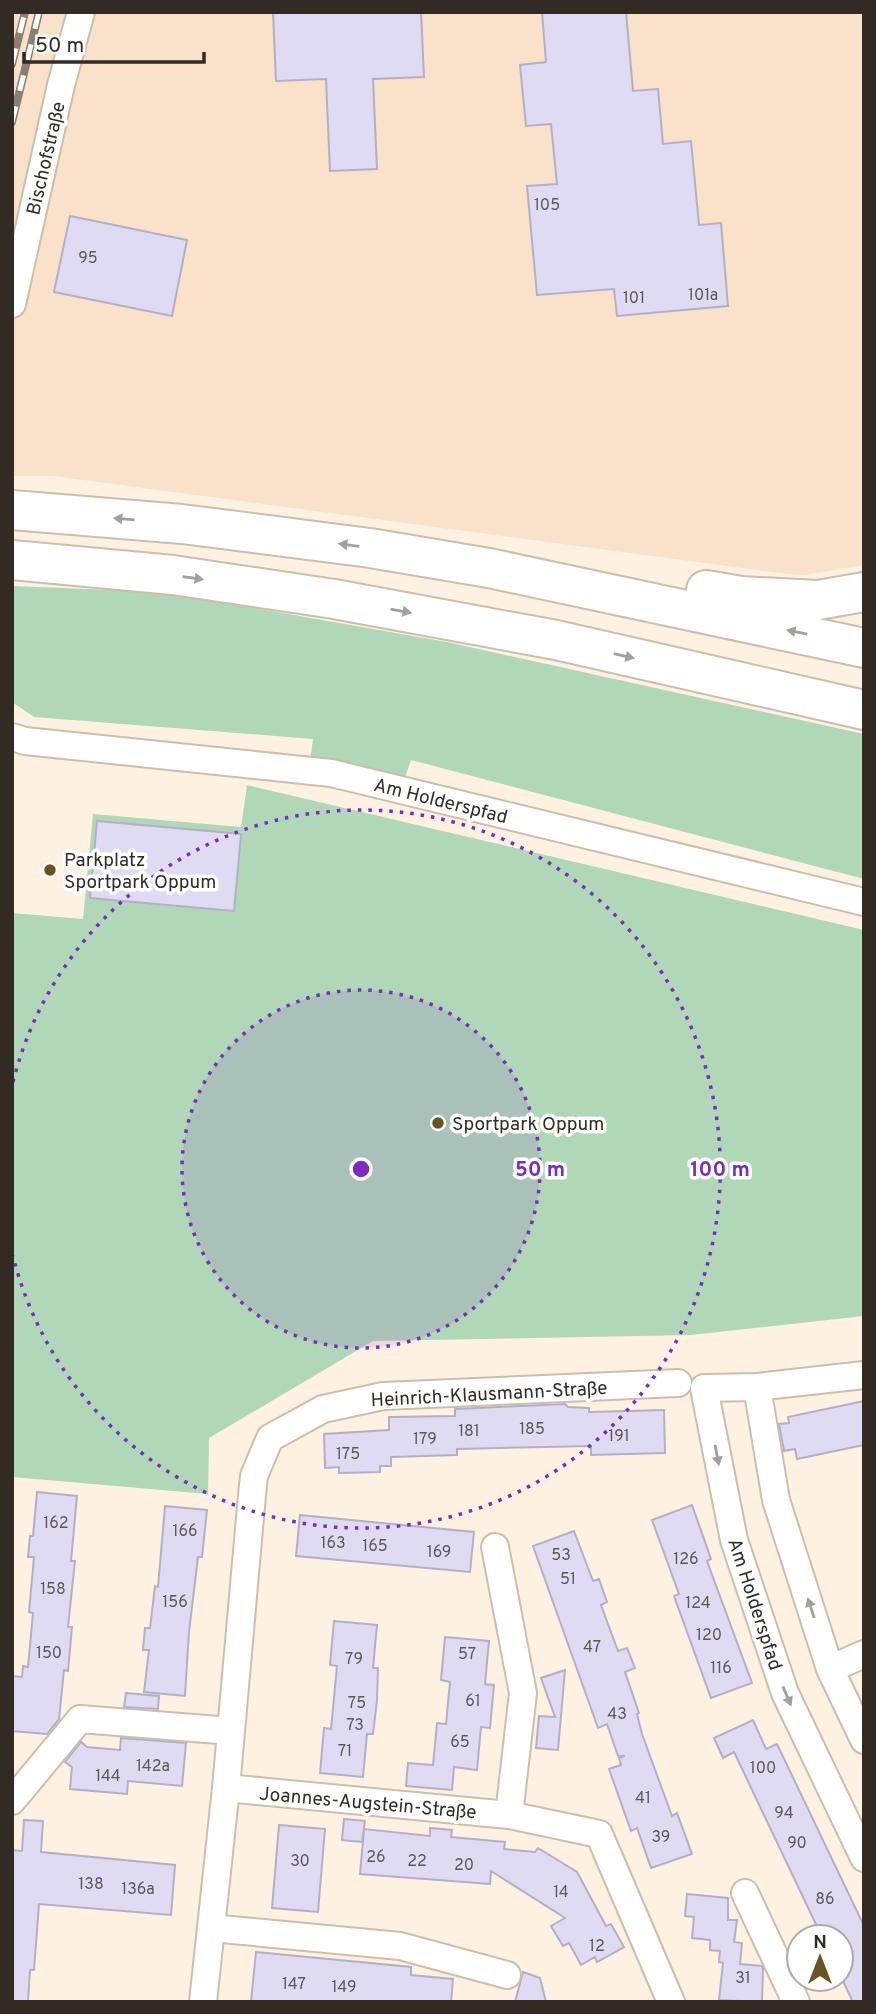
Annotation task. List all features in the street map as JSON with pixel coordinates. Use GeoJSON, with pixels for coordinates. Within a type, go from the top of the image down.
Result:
{"type":"FeatureCollection","features":[{"type":"Feature","properties":{"kind":"highway"},"geometry":{"type":"LineString","coordinates":[[24,510],[182,524],[356,546],[489,568],[864,648]]}},
{"type":"Feature","properties":{"kind":"highway"},"geometry":{"type":"LineString","coordinates":[[489,568],[535,559],[741,596],[818,600],[864,592]]}},
{"type":"Feature","properties":{"kind":"highway"},"geometry":{"type":"LineString","coordinates":[[20,560],[173,575],[334,599],[556,640],[864,710]]}},
{"type":"Feature","properties":{"kind":"street","name":"Bischofstraße"},"geometry":{"type":"LineString","coordinates":[[12,304],[61,85],[81,12]]}},
{"type":"Feature","properties":{"kind":"street","name":"Am Holderspfad"},"geometry":{"type":"LineString","coordinates":[[12,737],[24,741],[331,773],[864,902]]}},
{"type":"Feature","properties":{"kind":"street"},"geometry":{"type":"LineString","coordinates":[[691,1385],[757,1387],[864,1375]]}},
{"type":"Feature","properties":{"kind":"street","name":"Am Holderspfad"},"geometry":{"type":"LineString","coordinates":[[691,1385],[734,1540],[785,1693],[864,1858]]}},
{"type":"Feature","properties":{"kind":"street","name":"Heinrich-Klausmann-Straße"},"geometry":{"type":"LineString","coordinates":[[203,2002],[226,1788],[254,1476],[270,1438],[323,1409],[383,1396],[691,1385]]}},
{"type":"Feature","properties":{"kind":"street"},"geometry":{"type":"LineString","coordinates":[[757,1387],[776,1500],[830,1669],[864,1740]]}},
{"type":"Feature","properties":{"kind":"street"},"geometry":{"type":"LineString","coordinates":[[495,1548],[523,1693],[509,1815]]}},
{"type":"Feature","properties":{"kind":"street"},"geometry":{"type":"LineString","coordinates":[[830,1669],[864,1654]]}},
{"type":"Feature","properties":{"kind":"street"},"geometry":{"type":"LineString","coordinates":[[12,1801],[80,1719],[231,1731]]}},
{"type":"Feature","properties":{"kind":"street","name":"Joannes-Augstein-Straße"},"geometry":{"type":"LineString","coordinates":[[226,1788],[509,1815],[599,1834],[671,2002]]}},
{"type":"Feature","properties":{"kind":"street"},"geometry":{"type":"LineString","coordinates":[[745,1893],[796,2002]]}},
{"type":"Feature","properties":{"kind":"street"},"geometry":{"type":"LineString","coordinates":[[211,1928],[400,1945],[507,1975]]}},
{"type":"Feature","properties":{"kind":"shaded area"},"geometry":{"type":"Polygon","coordinates":[[[12,12],[864,12],[864,565],[804,575],[787,574],[53,476],[12,476],[12,12]]]}},
{"type":"Feature","properties":{"kind":"green space"},"geometry":{"type":"Polygon","coordinates":[[[12,586],[164,592],[447,642],[864,734],[864,879],[411,760],[404,780],[310,761],[313,739],[34,717],[12,702],[12,586]]]}},
{"type":"Feature","properties":{"kind":"green space","name":"Sportpark Oppum"},"geometry":{"type":"Polygon","coordinates":[[[247,785],[864,930],[864,1316],[691,1335],[373,1341],[209,1438],[208,1494],[12,1477],[12,913],[83,919],[93,814],[241,827],[247,785]]]}},
{"type":"Feature","properties":{"kind":"building"},"geometry":{"type":"Polygon","coordinates":[[[273,12],[421,12],[424,77],[373,79],[377,169],[330,171],[326,79],[276,81],[273,12]]]}},
{"type":"Feature","properties":{"kind":"building"},"geometry":{"type":"Polygon","coordinates":[[[542,12],[626,12],[633,91],[658,89],[663,144],[691,141],[699,225],[721,223],[728,306],[617,316],[614,289],[537,295],[527,186],[557,184],[551,124],[526,126],[520,65],[546,62],[542,12]]]}},
{"type":"Feature","properties":{"kind":"building"},"geometry":{"type":"Polygon","coordinates":[[[70,216],[187,240],[172,316],[54,292],[70,216]]]}},
{"type":"Feature","properties":{"kind":"building"},"geometry":{"type":"Polygon","coordinates":[[[97,821],[241,834],[234,911],[90,898],[97,821]]]}},
{"type":"Feature","properties":{"kind":"building"},"geometry":{"type":"Polygon","coordinates":[[[864,1401],[864,1445],[797,1459],[795,1449],[784,1451],[779,1424],[789,1423],[788,1417],[864,1401]]]}},
{"type":"Feature","properties":{"kind":"building"},"geometry":{"type":"Polygon","coordinates":[[[565,1404],[568,1407],[589,1408],[589,1412],[664,1410],[665,1453],[591,1455],[591,1446],[457,1449],[457,1455],[391,1457],[391,1466],[380,1466],[380,1472],[339,1473],[339,1467],[325,1468],[324,1434],[389,1430],[389,1417],[455,1416],[455,1409],[565,1404]]]}},
{"type":"Feature","properties":{"kind":"building"},"geometry":{"type":"Polygon","coordinates":[[[37,1492],[77,1496],[71,1561],[75,1561],[68,1627],[72,1627],[68,1671],[64,1670],[59,1719],[47,1734],[12,1731],[13,1676],[22,1677],[23,1666],[28,1667],[34,1557],[28,1557],[37,1492]]]}},
{"type":"Feature","properties":{"kind":"building"},"geometry":{"type":"Polygon","coordinates":[[[692,1505],[711,1559],[707,1561],[752,1683],[711,1698],[674,1596],[679,1594],[652,1520],[692,1505]]]}},
{"type":"Feature","properties":{"kind":"building"},"geometry":{"type":"Polygon","coordinates":[[[165,1506],[207,1510],[189,1632],[185,1696],[144,1692],[149,1650],[143,1650],[145,1628],[150,1628],[155,1586],[158,1587],[165,1506]]]}},
{"type":"Feature","properties":{"kind":"building"},"geometry":{"type":"Polygon","coordinates":[[[300,1515],[474,1532],[470,1572],[296,1556],[300,1515]]]}},
{"type":"Feature","properties":{"kind":"building"},"geometry":{"type":"Polygon","coordinates":[[[574,1531],[593,1581],[599,1579],[607,1602],[601,1605],[618,1651],[627,1648],[635,1668],[625,1672],[639,1713],[637,1714],[642,1734],[672,1816],[677,1813],[692,1854],[651,1868],[637,1828],[631,1831],[609,1769],[621,1765],[619,1758],[625,1756],[618,1756],[607,1724],[598,1728],[533,1546],[574,1531]]]}},
{"type":"Feature","properties":{"kind":"building"},"geometry":{"type":"Polygon","coordinates":[[[334,1621],[377,1625],[373,1668],[378,1668],[377,1701],[373,1734],[367,1734],[363,1777],[320,1773],[324,1728],[331,1729],[337,1666],[330,1665],[334,1621]]]}},
{"type":"Feature","properties":{"kind":"building"},"geometry":{"type":"Polygon","coordinates":[[[445,1637],[489,1641],[485,1684],[494,1685],[490,1728],[481,1727],[477,1770],[454,1767],[452,1790],[406,1786],[408,1763],[433,1765],[437,1723],[446,1724],[450,1682],[441,1680],[445,1637]]]}},
{"type":"Feature","properties":{"kind":"building"},"geometry":{"type":"Polygon","coordinates":[[[565,1670],[558,1750],[536,1748],[539,1716],[555,1717],[541,1678],[565,1670]]]}},
{"type":"Feature","properties":{"kind":"building"},"geometry":{"type":"Polygon","coordinates":[[[126,1693],[159,1696],[158,1709],[124,1707],[126,1693]]]}},
{"type":"Feature","properties":{"kind":"building"},"geometry":{"type":"Polygon","coordinates":[[[753,1720],[766,1749],[777,1744],[864,1926],[864,2002],[853,2002],[849,1993],[855,1993],[855,1923],[815,1923],[734,1752],[723,1758],[714,1738],[753,1720]]]}},
{"type":"Feature","properties":{"kind":"building"},"geometry":{"type":"Polygon","coordinates":[[[121,1738],[186,1743],[182,1786],[128,1781],[127,1794],[70,1789],[72,1767],[65,1762],[81,1742],[87,1747],[120,1750],[121,1738]]]}},
{"type":"Feature","properties":{"kind":"building"},"geometry":{"type":"Polygon","coordinates":[[[344,1819],[365,1821],[362,1842],[342,1840],[344,1819]]]}},
{"type":"Feature","properties":{"kind":"building"},"geometry":{"type":"Polygon","coordinates":[[[24,1820],[43,1821],[41,1852],[175,1865],[171,1915],[39,1904],[34,1970],[30,1970],[28,2002],[12,2002],[12,1850],[22,1851],[24,1820]]]}},
{"type":"Feature","properties":{"kind":"building"},"geometry":{"type":"Polygon","coordinates":[[[279,1825],[325,1829],[318,1912],[272,1908],[279,1825]]]}},
{"type":"Feature","properties":{"kind":"building"},"geometry":{"type":"Polygon","coordinates":[[[430,1828],[452,1830],[451,1837],[505,1842],[504,1849],[535,1852],[538,1848],[577,1872],[606,1926],[611,1924],[624,1947],[597,1962],[595,1957],[581,1965],[569,1943],[563,1946],[551,1926],[565,1918],[491,1871],[490,1884],[360,1874],[364,1829],[430,1836],[430,1828]]]}},
{"type":"Feature","properties":{"kind":"building"},"geometry":{"type":"Polygon","coordinates":[[[687,1894],[728,1898],[728,1920],[737,1920],[734,1942],[742,1943],[740,1964],[762,1966],[763,1969],[762,2002],[719,2000],[723,1963],[719,1962],[720,1951],[710,1950],[710,1940],[692,1938],[694,1917],[685,1916],[687,1894]]]}},
{"type":"Feature","properties":{"kind":"building"},"geometry":{"type":"Polygon","coordinates":[[[256,1952],[411,1967],[411,1975],[453,1979],[451,2002],[251,2001],[256,1952]]]}},
{"type":"Feature","properties":{"kind":"building"},"geometry":{"type":"Polygon","coordinates":[[[523,1972],[540,1978],[546,2002],[515,2002],[523,1972]]]}},
{"type":"Feature","properties":{"kind":"railway"},"geometry":{"type":"LineString","coordinates":[[12,64],[25,12]]}},
{"type":"Feature","properties":{"kind":"railway"},"geometry":{"type":"LineString","coordinates":[[12,122],[39,12]]}},
{"type":"Feature","properties":{"kind":"place","name":"Parkplatz Sportpark Oppum"},"geometry":{"type":"Point","coordinates":[50,870]}},
{"type":"Feature","properties":{"kind":"place","name":"Sportpark Oppum"},"geometry":{"type":"Point","coordinates":[438,1123]}}]}
